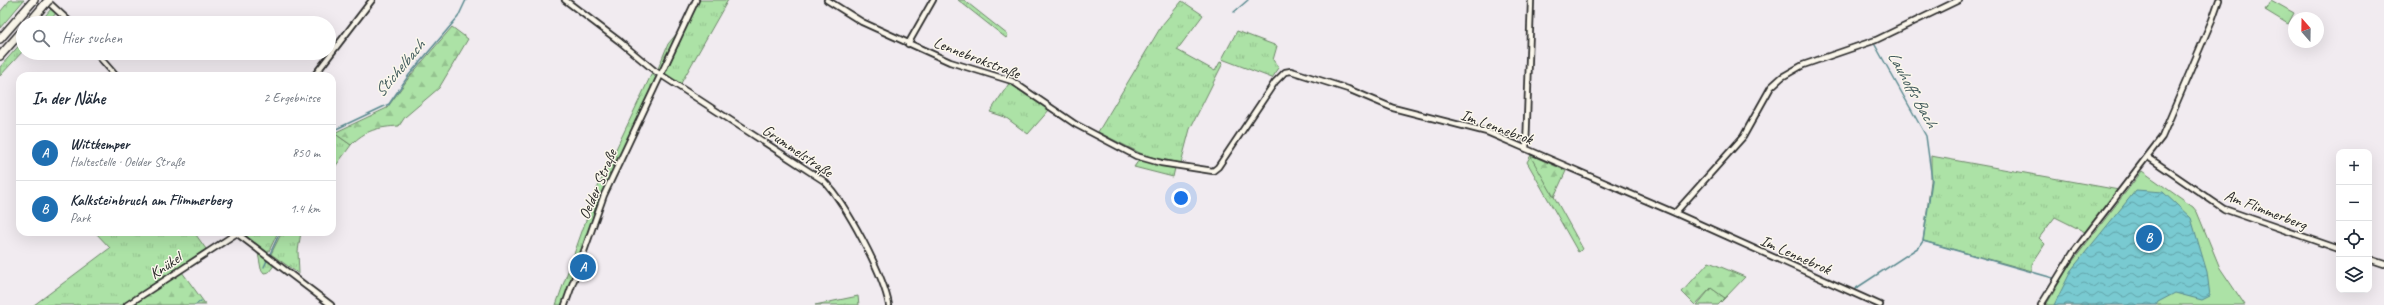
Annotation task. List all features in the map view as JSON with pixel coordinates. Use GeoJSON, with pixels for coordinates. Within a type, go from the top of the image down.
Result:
{"type":"FeatureCollection","features":[{"type":"Feature","properties":{"kind":"highway"},"geometry":{"type":"LineString","coordinates":[[20,16],[34,0]]}},
{"type":"Feature","properties":{"kind":"highway"},"geometry":{"type":"LineString","coordinates":[[35,16],[47,1]]}},
{"type":"Feature","properties":{"kind":"highway"},"geometry":{"type":"LineString","coordinates":[[0,39],[16,21]]}},
{"type":"Feature","properties":{"kind":"highway"},"geometry":{"type":"LineString","coordinates":[[0,56],[16,38]]}},
{"type":"Feature","properties":{"kind":"street"},"geometry":{"type":"LineString","coordinates":[[336,47],[372,0]]}},
{"type":"Feature","properties":{"kind":"street","name":"Grummelstraße"},"geometry":{"type":"LineString","coordinates":[[565,0],[660,76],[824,181],[835,193],[877,270],[886,290],[889,305]]}},
{"type":"Feature","properties":{"kind":"street","name":"Oelder Straße"},"geometry":{"type":"LineString","coordinates":[[565,305],[604,195],[696,0]]}},
{"type":"Feature","properties":{"kind":"street","name":"Lennebrokstraße"},"geometry":{"type":"LineString","coordinates":[[827,0],[862,22],[908,44],[950,62],[1012,81],[1075,124],[1136,156]]}},
{"type":"Feature","properties":{"kind":"street"},"geometry":{"type":"LineString","coordinates":[[908,44],[933,0]]}},
{"type":"Feature","properties":{"kind":"street"},"geometry":{"type":"LineString","coordinates":[[1526,149],[1531,0]]}},
{"type":"Feature","properties":{"kind":"street"},"geometry":{"type":"LineString","coordinates":[[1675,213],[1738,143],[1772,87],[1782,77],[1803,66],[1876,40],[1960,0]]}},
{"type":"Feature","properties":{"kind":"street"},"geometry":{"type":"LineString","coordinates":[[2041,305],[2054,281],[2074,253],[2148,158],[2162,137],[2212,20],[2219,0]]}},
{"type":"Feature","properties":{"kind":"street"},"geometry":{"type":"LineString","coordinates":[[47,1],[63,16]]}},
{"type":"Feature","properties":{"kind":"street"},"geometry":{"type":"LineString","coordinates":[[102,60],[113,72]]}},
{"type":"Feature","properties":{"kind":"street"},"geometry":{"type":"LineString","coordinates":[[317,72],[326,60]]}},
{"type":"Feature","properties":{"kind":"street","name":"Im Lennebrok"},"geometry":{"type":"LineString","coordinates":[[1136,156],[1161,163],[1213,171],[1218,167],[1275,82],[1285,72],[1292,71],[1348,89],[1393,108],[1474,128],[1675,213],[1880,305]]}},
{"type":"Feature","properties":{"kind":"street","name":"Am Flimmerberg"},"geometry":{"type":"LineString","coordinates":[[2148,158],[2224,209],[2336,248]]}},
{"type":"Feature","properties":{"kind":"street","name":"Knükel"},"geometry":{"type":"LineString","coordinates":[[127,305],[230,236]]}},
{"type":"Feature","properties":{"kind":"street"},"geometry":{"type":"LineString","coordinates":[[241,236],[331,305]]}},
{"type":"Feature","properties":{"kind":"street"},"geometry":{"type":"LineString","coordinates":[[2372,260],[2384,264]]}},
{"type":"Feature","properties":{"kind":"green space"},"geometry":{"type":"Polygon","coordinates":[[[10,0],[24,0],[0,28],[0,12],[10,0]]]}},
{"type":"Feature","properties":{"kind":"green space"},"geometry":{"type":"Polygon","coordinates":[[[699,0],[728,0],[680,85],[664,76],[699,0]]]}},
{"type":"Feature","properties":{"kind":"green space"},"geometry":{"type":"Polygon","coordinates":[[[958,0],[964,0],[1008,35],[1006,38],[958,0]]]}},
{"type":"Feature","properties":{"kind":"green space"},"geometry":{"type":"Polygon","coordinates":[[[2271,0],[2292,12],[2288,12],[2288,24],[2265,10],[2271,0]]]}},
{"type":"Feature","properties":{"kind":"green space"},"geometry":{"type":"Polygon","coordinates":[[[1182,1],[1203,15],[1177,50],[1215,71],[1220,62],[1223,63],[1190,129],[1181,163],[1146,156],[1098,132],[1162,25],[1182,1]]]}},
{"type":"Feature","properties":{"kind":"green space"},"geometry":{"type":"Polygon","coordinates":[[[51,9],[56,13],[54,16],[45,16],[51,9]]]}},
{"type":"Feature","properties":{"kind":"green space"},"geometry":{"type":"Polygon","coordinates":[[[452,27],[468,39],[439,88],[405,117],[399,126],[373,130],[356,140],[351,145],[336,134],[336,132],[387,108],[410,76],[452,27]]]}},
{"type":"Feature","properties":{"kind":"green space"},"geometry":{"type":"Polygon","coordinates":[[[1237,31],[1277,46],[1273,60],[1279,68],[1272,78],[1222,59],[1237,31]]]}},
{"type":"Feature","properties":{"kind":"green space"},"geometry":{"type":"Polygon","coordinates":[[[678,32],[661,69],[657,71],[668,44],[678,32]]]}},
{"type":"Feature","properties":{"kind":"green space"},"geometry":{"type":"Polygon","coordinates":[[[16,49],[16,59],[0,76],[0,67],[16,49]]]}},
{"type":"Feature","properties":{"kind":"green space"},"geometry":{"type":"Polygon","coordinates":[[[652,73],[656,78],[607,184],[563,305],[556,305],[597,189],[652,73]]]}},
{"type":"Feature","properties":{"kind":"green space"},"geometry":{"type":"Polygon","coordinates":[[[1010,82],[1050,109],[1028,134],[1005,117],[990,112],[1010,82]]]}},
{"type":"Feature","properties":{"kind":"green space"},"geometry":{"type":"Polygon","coordinates":[[[336,134],[351,145],[336,166],[336,134]]]}},
{"type":"Feature","properties":{"kind":"green space"},"geometry":{"type":"Polygon","coordinates":[[[1531,155],[1583,249],[1578,252],[1527,162],[1531,155]]]}},
{"type":"Feature","properties":{"kind":"green space"},"geometry":{"type":"Polygon","coordinates":[[[1531,155],[1566,171],[1554,197],[1532,159],[1531,155]]]}},
{"type":"Feature","properties":{"kind":"green space"},"geometry":{"type":"Polygon","coordinates":[[[1931,156],[2119,190],[2087,233],[2055,217],[2039,238],[2045,244],[2032,264],[2032,271],[1923,241],[1931,181],[1931,156]]]}},
{"type":"Feature","properties":{"kind":"green space"},"geometry":{"type":"Polygon","coordinates":[[[1139,160],[1175,168],[1173,177],[1134,167],[1139,160]]]}},
{"type":"Feature","properties":{"kind":"green space"},"geometry":{"type":"Polygon","coordinates":[[[2142,171],[2193,207],[2197,212],[2220,268],[2245,305],[2046,305],[2069,266],[2142,171]]]}},
{"type":"Feature","properties":{"kind":"green space"},"geometry":{"type":"Polygon","coordinates":[[[99,236],[197,236],[206,249],[123,305],[34,305],[110,248],[99,236]]]}},
{"type":"Feature","properties":{"kind":"green space"},"geometry":{"type":"Polygon","coordinates":[[[245,236],[276,236],[268,253],[245,236]]]}},
{"type":"Feature","properties":{"kind":"green space"},"geometry":{"type":"Polygon","coordinates":[[[280,236],[300,236],[298,251],[299,274],[271,254],[280,236]]]}},
{"type":"Feature","properties":{"kind":"green space"},"geometry":{"type":"Polygon","coordinates":[[[258,253],[275,264],[269,272],[264,273],[261,269],[258,253]]]}},
{"type":"Feature","properties":{"kind":"green space"},"geometry":{"type":"Polygon","coordinates":[[[1709,262],[1745,277],[1725,298],[1711,288],[1695,305],[1682,292],[1709,262]]]}},
{"type":"Feature","properties":{"kind":"green space"},"geometry":{"type":"Polygon","coordinates":[[[182,272],[206,305],[132,305],[182,272]]]}},
{"type":"Feature","properties":{"kind":"green space"},"geometry":{"type":"Polygon","coordinates":[[[1711,288],[1725,298],[1718,305],[1697,305],[1711,288]]]}},
{"type":"Feature","properties":{"kind":"green space"},"geometry":{"type":"Polygon","coordinates":[[[858,296],[859,305],[815,305],[858,296]]]}},
{"type":"Feature","properties":{"kind":"water"},"geometry":{"type":"Polygon","coordinates":[[[2136,190],[2163,192],[2191,218],[2207,272],[2210,296],[2202,300],[2175,293],[2158,302],[2156,305],[2054,305],[2072,269],[2136,190]]]}},
{"type":"Feature","properties":{"kind":"waterway","name":"Stichelbach"},"geometry":{"type":"LineString","coordinates":[[336,129],[389,104],[409,75],[458,17],[466,0]]}},
{"type":"Feature","properties":{"kind":"waterway"},"geometry":{"type":"LineString","coordinates":[[1234,12],[1248,0]]}},
{"type":"Feature","properties":{"kind":"waterway","name":"Lauhoffs Bach"},"geometry":{"type":"LineString","coordinates":[[1855,289],[1919,247],[1923,241],[1932,180],[1926,136],[1875,45]]}},
{"type":"Feature","properties":{"kind":"waterway","name":"Stichelbach"},"geometry":{"type":"LineString","coordinates":[[264,267],[278,236]]}},
{"type":"Feature","properties":{"kind":"waterway","name":"Lauhoffs Bach"},"geometry":{"type":"LineString","coordinates":[[1923,241],[2053,278]]}},
{"type":"Feature","properties":{"kind":"waterway","name":"Stichelbach"},"geometry":{"type":"LineString","coordinates":[[195,305],[201,301]]}},
{"type":"Feature","properties":{"kind":"place","name":"Kalksteinbruch am Flimmerberg"},"geometry":{"type":"Point","coordinates":[2149,238]}},
{"type":"Feature","properties":{"kind":"place","name":"Wittkemper"},"geometry":{"type":"Point","coordinates":[583,267]}}]}
